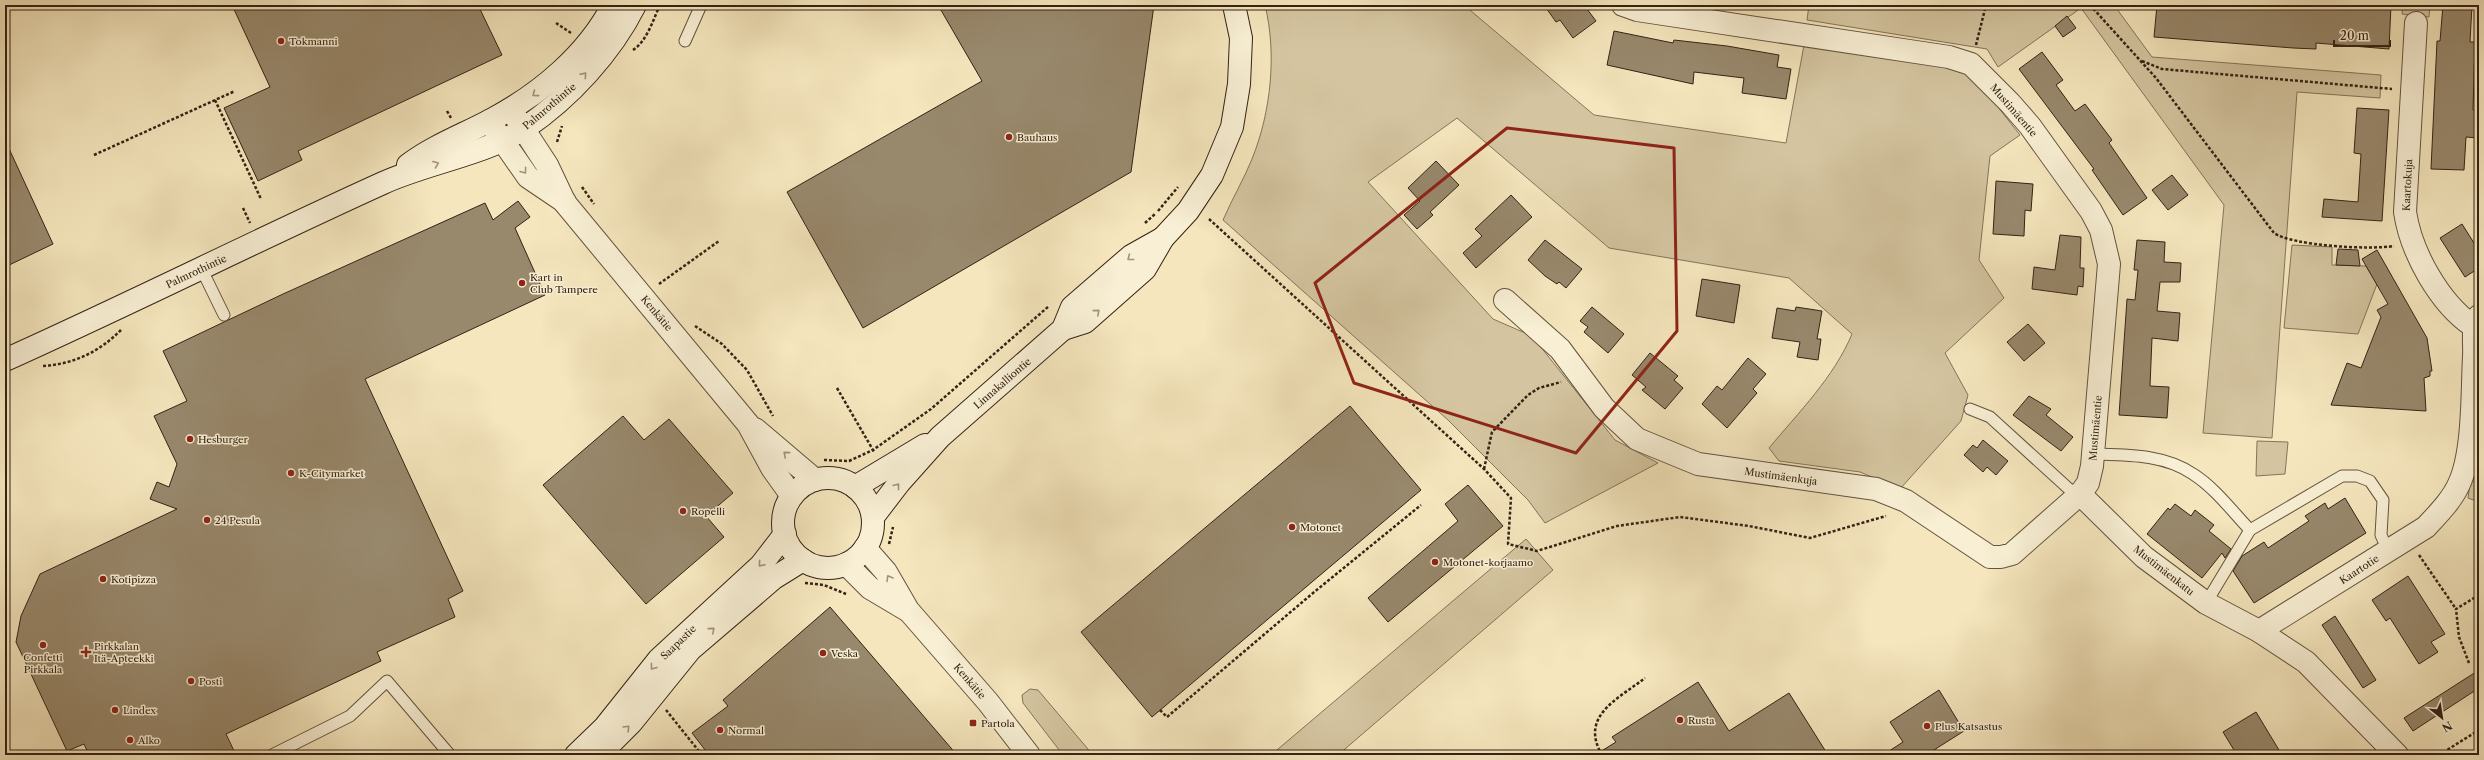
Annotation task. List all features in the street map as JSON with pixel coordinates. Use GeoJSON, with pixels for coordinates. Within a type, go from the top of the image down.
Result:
{"type":"FeatureCollection","features":[{"type":"Feature","properties":{"kind":"street","name":"Palmrothintie"},"geometry":{"type":"LineString","coordinates":[[386,181],[422,155],[511,110],[547,85],[574,58],[613,5]]}},
{"type":"Feature","properties":{"kind":"street","name":"Palmrothintie"},"geometry":{"type":"LineString","coordinates":[[5,360],[386,181],[501,140],[523,129],[555,104],[584,76],[626,22],[635,5]]}},
{"type":"Feature","properties":{"kind":"street","name":"Linnakalliontie"},"geometry":{"type":"LineString","coordinates":[[873,517],[898,483],[940,437],[1063,329],[1072,307],[1131,256],[1163,238],[1188,212],[1205,186],[1221,156],[1232,127],[1241,62],[1241,38],[1234,5]]}},
{"type":"Feature","properties":{"kind":"street","name":"Mustimäentie"},"geometry":{"type":"LineString","coordinates":[[1623,5],[1637,10],[1950,57],[1971,64],[1990,82],[2030,126],[2091,211],[2101,230],[2109,264],[2093,454],[2088,483],[2080,494]]}},
{"type":"Feature","properties":{"kind":"street","name":"Kaartokuja"},"geometry":{"type":"LineString","coordinates":[[2416,22],[2405,212],[2412,244],[2447,302],[2460,317],[2476,321]]}},
{"type":"Feature","properties":{"kind":"street","name":"Kenkätie"},"geometry":{"type":"LineString","coordinates":[[511,110],[547,165],[566,203],[748,424],[815,480]]}},
{"type":"Feature","properties":{"kind":"street","name":"Kenkätie"},"geometry":{"type":"LineString","coordinates":[[489,121],[528,177],[566,203]]}},
{"type":"Feature","properties":{"kind":"street","name":"Mustimäenkuja"},"geometry":{"type":"LineString","coordinates":[[1505,300],[1560,348],[1604,408],[1637,439],[1698,464],[1876,489],[1906,501],[1990,557],[2001,557],[2012,554],[2080,494]]}},
{"type":"Feature","properties":{"kind":"street","name":"Kaartotie"},"geometry":{"type":"LineString","coordinates":[[2259,631],[2426,527],[2441,512],[2460,483],[2468,446],[2476,321]]}},
{"type":"Feature","properties":{"kind":"street","name":"Kenkätie"},"geometry":{"type":"LineString","coordinates":[[748,424],[772,468],[792,496]]}},
{"type":"Feature","properties":{"kind":"street","name":"Linnakalliontie"},"geometry":{"type":"LineString","coordinates":[[855,487],[940,437]]}},
{"type":"Feature","properties":{"kind":"street"},"geometry":{"type":"LineString","coordinates":[[835,479],[855,487],[863,494],[873,517],[872,535],[865,548],[856,559],[846,564],[829,568],[812,565],[803,560],[792,550],[785,534],[786,507],[792,496],[801,487],[815,480],[835,479]]}},
{"type":"Feature","properties":{"kind":"street","name":"Mustimäenkatu"},"geometry":{"type":"LineString","coordinates":[[2080,494],[2144,557],[2206,603],[2259,631]]}},
{"type":"Feature","properties":{"kind":"street","name":"Saapastie"},"geometry":{"type":"LineString","coordinates":[[576,755],[615,716],[659,659],[761,565],[785,534]]}},
{"type":"Feature","properties":{"kind":"street","name":"Kenkätie"},"geometry":{"type":"LineString","coordinates":[[865,548],[886,572],[908,610],[988,702],[1029,755]]}},
{"type":"Feature","properties":{"kind":"street","name":"Saapastie"},"geometry":{"type":"LineString","coordinates":[[599,755],[631,723],[690,650],[774,578],[803,560]]}},
{"type":"Feature","properties":{"kind":"street","name":"Kenkätie"},"geometry":{"type":"LineString","coordinates":[[846,564],[870,588],[908,610]]}},
{"type":"Feature","properties":{"kind":"street"},"geometry":{"type":"LineString","coordinates":[[2259,631],[2306,662],[2397,755]]}},
{"type":"Feature","properties":{"kind":"lane"},"geometry":{"type":"LineString","coordinates":[[685,41],[701,5]]}},
{"type":"Feature","properties":{"kind":"lane"},"geometry":{"type":"LineString","coordinates":[[201,268],[224,315]]}},
{"type":"Feature","properties":{"kind":"lane"},"geometry":{"type":"LineString","coordinates":[[1970,409],[1990,418],[2069,489],[2080,494]]}},
{"type":"Feature","properties":{"kind":"lane"},"geometry":{"type":"LineString","coordinates":[[2093,454],[2135,456],[2165,460],[2193,474],[2212,490],[2250,530]]}},
{"type":"Feature","properties":{"kind":"lane"},"geometry":{"type":"LineString","coordinates":[[2206,603],[2250,530],[2342,476],[2357,476],[2370,481],[2383,500],[2381,535],[2388,551]]}},
{"type":"Feature","properties":{"kind":"lane"},"geometry":{"type":"LineString","coordinates":[[272,755],[350,716],[387,681],[450,755]]}},
{"type":"Feature","properties":{"kind":"path"},"geometry":{"type":"LineString","coordinates":[[1971,64],[1986,5]]}},
{"type":"Feature","properties":{"kind":"path"},"geometry":{"type":"LineString","coordinates":[[2090,5],[2139,60],[2228,171],[2274,233],[2290,241],[2350,246],[2387,248],[2412,244]]}},
{"type":"Feature","properties":{"kind":"path"},"geometry":{"type":"LineString","coordinates":[[2139,60],[2150,66],[2162,69],[2412,91]]}},
{"type":"Feature","properties":{"kind":"path"},"geometry":{"type":"LineString","coordinates":[[94,155],[235,91]]}},
{"type":"Feature","properties":{"kind":"path"},"geometry":{"type":"LineString","coordinates":[[215,100],[261,199]]}},
{"type":"Feature","properties":{"kind":"path"},"geometry":{"type":"LineString","coordinates":[[1139,228],[1156,214],[1182,181]]}},
{"type":"Feature","properties":{"kind":"path"},"geometry":{"type":"LineString","coordinates":[[1209,219],[1484,469],[1511,498],[1508,544],[1537,551],[1616,526],[1680,516],[1749,526],[1810,538],[1888,515]]}},
{"type":"Feature","properties":{"kind":"path"},"geometry":{"type":"LineString","coordinates":[[658,285],[719,242]]}},
{"type":"Feature","properties":{"kind":"path"},"geometry":{"type":"LineString","coordinates":[[837,388],[873,450],[931,409],[1054,302]]}},
{"type":"Feature","properties":{"kind":"path"},"geometry":{"type":"LineString","coordinates":[[1484,469],[1492,432],[1528,395],[1539,388],[1580,376]]}},
{"type":"Feature","properties":{"kind":"path"},"geometry":{"type":"LineString","coordinates":[[1160,710],[1167,717],[1313,593],[1421,505]]}},
{"type":"Feature","properties":{"kind":"path"},"geometry":{"type":"LineString","coordinates":[[2416,551],[2456,609],[2459,637],[2469,663]]}},
{"type":"Feature","properties":{"kind":"path"},"geometry":{"type":"LineString","coordinates":[[802,584],[824,585],[858,600],[870,588]]}},
{"type":"Feature","properties":{"kind":"path"},"geometry":{"type":"LineString","coordinates":[[2456,609],[2479,595]]}},
{"type":"Feature","properties":{"kind":"path"},"geometry":{"type":"LineString","coordinates":[[1602,755],[1595,742],[1594,728],[1597,719],[1605,708],[1645,678]]}},
{"type":"Feature","properties":{"kind":"path"},"geometry":{"type":"LineString","coordinates":[[659,714],[667,704]]}},
{"type":"Feature","properties":{"kind":"path"},"geometry":{"type":"LineString","coordinates":[[664,708],[702,755]]}},
{"type":"Feature","properties":{"kind":"path"},"geometry":{"type":"LineString","coordinates":[[2439,755],[2479,730]]}},
{"type":"Feature","properties":{"kind":"highlighted area"},"geometry":{"type":"Polygon","coordinates":[[[1507,128],[1674,148],[1677,331],[1576,453],[1354,383],[1315,283],[1507,128]]]}},
{"type":"Feature","properties":{"kind":"shaded area"},"geometry":{"type":"Polygon","coordinates":[[[1265,5],[1464,5],[1594,115],[1786,143],[1804,45],[1954,67],[1976,79],[2020,135],[1990,156],[1979,260],[2004,298],[1945,353],[1968,395],[1961,421],[1900,489],[1860,472],[1779,461],[1769,448],[1826,379],[1836,365],[1852,334],[1789,278],[1609,248],[1457,118],[1368,182],[1493,319],[1532,336],[1615,440],[1658,463],[1545,523],[1528,500],[1448,420],[1223,220],[1259,141],[1268,103],[1271,43],[1265,5]]]}},
{"type":"Feature","properties":{"kind":"shaded area"},"geometry":{"type":"Polygon","coordinates":[[[1809,5],[2114,5],[2152,57],[2381,75],[2380,98],[2297,92],[2272,438],[2203,433],[2224,205],[2081,8],[1998,67],[1987,49],[1807,20],[1809,5]]]}},
{"type":"Feature","properties":{"kind":"shaded area"},"geometry":{"type":"Polygon","coordinates":[[[2403,5],[2430,5],[2429,17],[2402,14],[2403,5]]]}},
{"type":"Feature","properties":{"kind":"shaded area"},"geometry":{"type":"Polygon","coordinates":[[[2292,245],[2332,247],[2332,265],[2366,266],[2377,284],[2358,334],[2284,328],[2292,245]]]}},
{"type":"Feature","properties":{"kind":"shaded area"},"geometry":{"type":"Polygon","coordinates":[[[2476,438],[2479,439],[2479,502],[2468,498],[2476,438]]]}},
{"type":"Feature","properties":{"kind":"shaded area"},"geometry":{"type":"Polygon","coordinates":[[[2257,441],[2288,442],[2285,474],[2256,476],[2257,441]]]}},
{"type":"Feature","properties":{"kind":"shaded area"},"geometry":{"type":"Polygon","coordinates":[[[1526,539],[1553,570],[1338,755],[1271,755],[1526,539]]]}},
{"type":"Feature","properties":{"kind":"shaded area"},"geometry":{"type":"Polygon","coordinates":[[[1030,689],[1038,690],[1093,755],[1063,755],[1023,703],[1022,695],[1030,689]]]}},
{"type":"Feature","properties":{"kind":"building"},"geometry":{"type":"Polygon","coordinates":[[[232,5],[478,5],[502,55],[298,151],[302,160],[258,181],[224,108],[270,87],[232,5]]]}},
{"type":"Feature","properties":{"kind":"building","name":"Bauhaus"},"geometry":{"type":"Polygon","coordinates":[[[938,5],[1154,5],[1131,172],[863,328],[787,192],[982,81],[938,5]]]}},
{"type":"Feature","properties":{"kind":"building"},"geometry":{"type":"Polygon","coordinates":[[[1544,5],[1584,5],[1596,21],[1573,38],[1560,20],[1556,22],[1544,5]]]}},
{"type":"Feature","properties":{"kind":"building"},"geometry":{"type":"Polygon","coordinates":[[[2157,5],[2391,5],[2389,49],[2316,43],[2316,49],[2293,48],[2154,37],[2157,5]]]}},
{"type":"Feature","properties":{"kind":"building"},"geometry":{"type":"Polygon","coordinates":[[[2443,5],[2472,5],[2470,42],[2475,42],[2473,110],[2479,110],[2478,138],[2466,137],[2464,170],[2431,169],[2437,41],[2440,41],[2443,5]]]}},
{"type":"Feature","properties":{"kind":"building"},"geometry":{"type":"Polygon","coordinates":[[[2067,16],[2076,28],[2063,37],[2055,26],[2067,16]]]}},
{"type":"Feature","properties":{"kind":"building"},"geometry":{"type":"Polygon","coordinates":[[[1614,31],[1673,43],[1674,40],[1727,46],[1779,55],[1777,67],[1791,69],[1786,99],[1742,93],[1744,78],[1694,72],[1693,84],[1607,65],[1614,31]]]}},
{"type":"Feature","properties":{"kind":"building"},"geometry":{"type":"Polygon","coordinates":[[[2042,52],[2063,80],[2056,85],[2075,111],[2085,104],[2112,140],[2109,143],[2147,198],[2123,215],[2092,170],[2094,169],[2019,69],[2042,52]]]}},
{"type":"Feature","properties":{"kind":"building"},"geometry":{"type":"Polygon","coordinates":[[[2357,108],[2389,110],[2382,221],[2322,217],[2324,199],[2358,202],[2361,154],[2354,153],[2357,108]]]}},
{"type":"Feature","properties":{"kind":"building"},"geometry":{"type":"Polygon","coordinates":[[[5,140],[53,244],[5,267],[5,140]]]}},
{"type":"Feature","properties":{"kind":"building"},"geometry":{"type":"Polygon","coordinates":[[[1436,161],[1459,185],[1430,212],[1433,215],[1417,229],[1404,215],[1420,201],[1408,188],[1436,161]]]}},
{"type":"Feature","properties":{"kind":"building"},"geometry":{"type":"Polygon","coordinates":[[[2172,175],[2188,195],[2168,210],[2152,190],[2172,175]]]}},
{"type":"Feature","properties":{"kind":"building"},"geometry":{"type":"Polygon","coordinates":[[[1996,181],[2033,184],[2031,211],[2025,210],[2024,236],[1993,234],[1996,181]]]}},
{"type":"Feature","properties":{"kind":"building"},"geometry":{"type":"Polygon","coordinates":[[[1511,195],[1532,217],[1476,268],[1463,253],[1482,236],[1475,229],[1511,195]]]}},
{"type":"Feature","properties":{"kind":"building","name":"K-Citymarket"},"geometry":{"type":"Polygon","coordinates":[[[518,201],[530,217],[515,228],[545,295],[365,379],[463,591],[448,599],[455,617],[377,652],[381,661],[226,734],[236,755],[89,755],[84,744],[67,751],[16,642],[21,616],[40,574],[177,509],[150,499],[157,482],[169,487],[177,464],[154,416],[187,401],[163,351],[283,294],[485,203],[493,220],[518,201]]]}},
{"type":"Feature","properties":{"kind":"building"},"geometry":{"type":"Polygon","coordinates":[[[2462,224],[2474,243],[2479,240],[2479,268],[2465,277],[2440,238],[2462,224]]]}},
{"type":"Feature","properties":{"kind":"building"},"geometry":{"type":"Polygon","coordinates":[[[2060,235],[2081,237],[2080,268],[2084,268],[2083,287],[2078,286],[2077,295],[2032,289],[2034,267],[2055,270],[2060,235]]]}},
{"type":"Feature","properties":{"kind":"building"},"geometry":{"type":"Polygon","coordinates":[[[1545,240],[1582,269],[1566,288],[1559,282],[1557,284],[1545,276],[1528,260],[1545,240]]]}},
{"type":"Feature","properties":{"kind":"building"},"geometry":{"type":"Polygon","coordinates":[[[2137,240],[2165,242],[2164,262],[2181,263],[2180,282],[2160,282],[2157,311],[2180,313],[2178,341],[2152,338],[2150,386],[2169,387],[2167,418],[2119,415],[2127,299],[2135,300],[2138,270],[2134,270],[2137,240]]]}},
{"type":"Feature","properties":{"kind":"building"},"geometry":{"type":"Polygon","coordinates":[[[2338,249],[2358,250],[2360,266],[2336,265],[2338,249]]]}},
{"type":"Feature","properties":{"kind":"building"},"geometry":{"type":"Polygon","coordinates":[[[2377,250],[2427,338],[2432,371],[2430,371],[2430,376],[2424,378],[2426,411],[2331,405],[2347,363],[2361,368],[2381,317],[2377,310],[2388,304],[2362,259],[2377,250]]]}},
{"type":"Feature","properties":{"kind":"building"},"geometry":{"type":"Polygon","coordinates":[[[1702,279],[1740,285],[1734,323],[1696,316],[1702,279]]]}},
{"type":"Feature","properties":{"kind":"building"},"geometry":{"type":"Polygon","coordinates":[[[1592,307],[1624,334],[1608,353],[1584,332],[1588,327],[1580,321],[1592,307]]]}},
{"type":"Feature","properties":{"kind":"building"},"geometry":{"type":"Polygon","coordinates":[[[1796,307],[1822,311],[1817,339],[1821,339],[1818,360],[1797,357],[1800,342],[1772,338],[1777,308],[1795,311],[1796,307]]]}},
{"type":"Feature","properties":{"kind":"building"},"geometry":{"type":"Polygon","coordinates":[[[2028,324],[2045,343],[2024,361],[2007,342],[2028,324]]]}},
{"type":"Feature","properties":{"kind":"building"},"geometry":{"type":"Polygon","coordinates":[[[1650,353],[1678,376],[1674,380],[1683,388],[1665,409],[1642,390],[1646,387],[1632,375],[1650,353]]]}},
{"type":"Feature","properties":{"kind":"building"},"geometry":{"type":"Polygon","coordinates":[[[1748,358],[1766,374],[1753,389],[1757,393],[1727,428],[1702,404],[1717,386],[1722,390],[1748,358]]]}},
{"type":"Feature","properties":{"kind":"building"},"geometry":{"type":"Polygon","coordinates":[[[2029,396],[2051,409],[2046,415],[2073,437],[2061,451],[2013,415],[2029,396]]]}},
{"type":"Feature","properties":{"kind":"building","name":"Motonet"},"geometry":{"type":"Polygon","coordinates":[[[1350,406],[1421,490],[1152,717],[1081,632],[1350,406]]]}},
{"type":"Feature","properties":{"kind":"building"},"geometry":{"type":"Polygon","coordinates":[[[623,416],[644,440],[669,419],[733,493],[706,516],[724,537],[646,604],[543,485],[623,416]]]}},
{"type":"Feature","properties":{"kind":"building"},"geometry":{"type":"Polygon","coordinates":[[[1983,440],[2008,461],[1996,475],[1987,467],[1983,472],[1964,455],[1973,445],[1977,448],[1983,440]]]}},
{"type":"Feature","properties":{"kind":"building","name":"Motonet-korjaamo"},"geometry":{"type":"Polygon","coordinates":[[[1468,485],[1503,526],[1388,622],[1368,598],[1458,521],[1445,504],[1468,485]]]}},
{"type":"Feature","properties":{"kind":"building"},"geometry":{"type":"Polygon","coordinates":[[[2345,498],[2366,533],[2254,603],[2233,571],[2242,556],[2264,542],[2268,548],[2309,521],[2305,516],[2325,503],[2328,509],[2345,498]]]}},
{"type":"Feature","properties":{"kind":"building"},"geometry":{"type":"Polygon","coordinates":[[[2175,504],[2191,516],[2195,510],[2214,525],[2209,531],[2231,549],[2225,558],[2222,553],[2202,578],[2147,534],[2168,508],[2170,510],[2175,504]]]}},
{"type":"Feature","properties":{"kind":"building"},"geometry":{"type":"Polygon","coordinates":[[[2408,576],[2445,634],[2431,642],[2438,652],[2419,664],[2390,618],[2386,621],[2372,600],[2408,576]]]}},
{"type":"Feature","properties":{"kind":"building","name":"Veska"},"geometry":{"type":"Polygon","coordinates":[[[830,607],[957,755],[709,755],[692,733],[728,706],[723,700],[830,607]]]}},
{"type":"Feature","properties":{"kind":"building"},"geometry":{"type":"Polygon","coordinates":[[[2335,616],[2376,680],[2363,688],[2322,625],[2335,616]]]}},
{"type":"Feature","properties":{"kind":"building"},"geometry":{"type":"Polygon","coordinates":[[[2479,670],[2479,688],[2413,731],[2404,718],[2479,670]]]}},
{"type":"Feature","properties":{"kind":"building","name":"Rusta"},"geometry":{"type":"Polygon","coordinates":[[[1698,682],[1729,731],[1789,693],[1828,755],[1595,755],[1616,742],[1612,737],[1698,682]]]}},
{"type":"Feature","properties":{"kind":"building","name":"Plus Katsastus"},"geometry":{"type":"Polygon","coordinates":[[[1939,690],[1964,731],[1926,755],[1883,755],[1903,742],[1890,722],[1939,690]]]}},
{"type":"Feature","properties":{"kind":"building"},"geometry":{"type":"Polygon","coordinates":[[[2256,712],[2282,755],[2237,755],[2223,732],[2256,712]]]}},
{"type":"Feature","properties":{"kind":"place","name":"Tokmanni"},"geometry":{"type":"Point","coordinates":[281,41]}},
{"type":"Feature","properties":{"kind":"place","name":"Bauhaus"},"geometry":{"type":"Point","coordinates":[1009,137]}},
{"type":"Feature","properties":{"kind":"place","name":"Kart in Club Tampere"},"geometry":{"type":"Point","coordinates":[522,283]}},
{"type":"Feature","properties":{"kind":"place","name":"Hesburger"},"geometry":{"type":"Point","coordinates":[190,439]}},
{"type":"Feature","properties":{"kind":"place","name":"K-Citymarket"},"geometry":{"type":"Point","coordinates":[291,473]}},
{"type":"Feature","properties":{"kind":"place","name":"Ropelli"},"geometry":{"type":"Point","coordinates":[683,511]}},
{"type":"Feature","properties":{"kind":"place","name":"24 Pesula"},"geometry":{"type":"Point","coordinates":[207,520]}},
{"type":"Feature","properties":{"kind":"place","name":"Motonet"},"geometry":{"type":"Point","coordinates":[1292,527]}},
{"type":"Feature","properties":{"kind":"place","name":"Motonet-korjaamo"},"geometry":{"type":"Point","coordinates":[1435,562]}},
{"type":"Feature","properties":{"kind":"place","name":"Kotipizza"},"geometry":{"type":"Point","coordinates":[103,579]}},
{"type":"Feature","properties":{"kind":"place","name":"Confetti Pirkkala"},"geometry":{"type":"Point","coordinates":[43,645]}},
{"type":"Feature","properties":{"kind":"place","name":"Pirkkalan Itä-Apteekki"},"geometry":{"type":"Point","coordinates":[86,652]}},
{"type":"Feature","properties":{"kind":"place","name":"Veska"},"geometry":{"type":"Point","coordinates":[823,653]}},
{"type":"Feature","properties":{"kind":"place","name":"Posti"},"geometry":{"type":"Point","coordinates":[191,681]}},
{"type":"Feature","properties":{"kind":"place","name":"Lindex"},"geometry":{"type":"Point","coordinates":[115,710]}},
{"type":"Feature","properties":{"kind":"place","name":"Rusta"},"geometry":{"type":"Point","coordinates":[1680,720]}},
{"type":"Feature","properties":{"kind":"place","name":"Partola"},"geometry":{"type":"Point","coordinates":[973,723]}},
{"type":"Feature","properties":{"kind":"place","name":"Plus Katsastus"},"geometry":{"type":"Point","coordinates":[1927,726]}},
{"type":"Feature","properties":{"kind":"place","name":"Normal"},"geometry":{"type":"Point","coordinates":[720,730]}},
{"type":"Feature","properties":{"kind":"place","name":"Alko"},"geometry":{"type":"Point","coordinates":[130,740]}}]}
